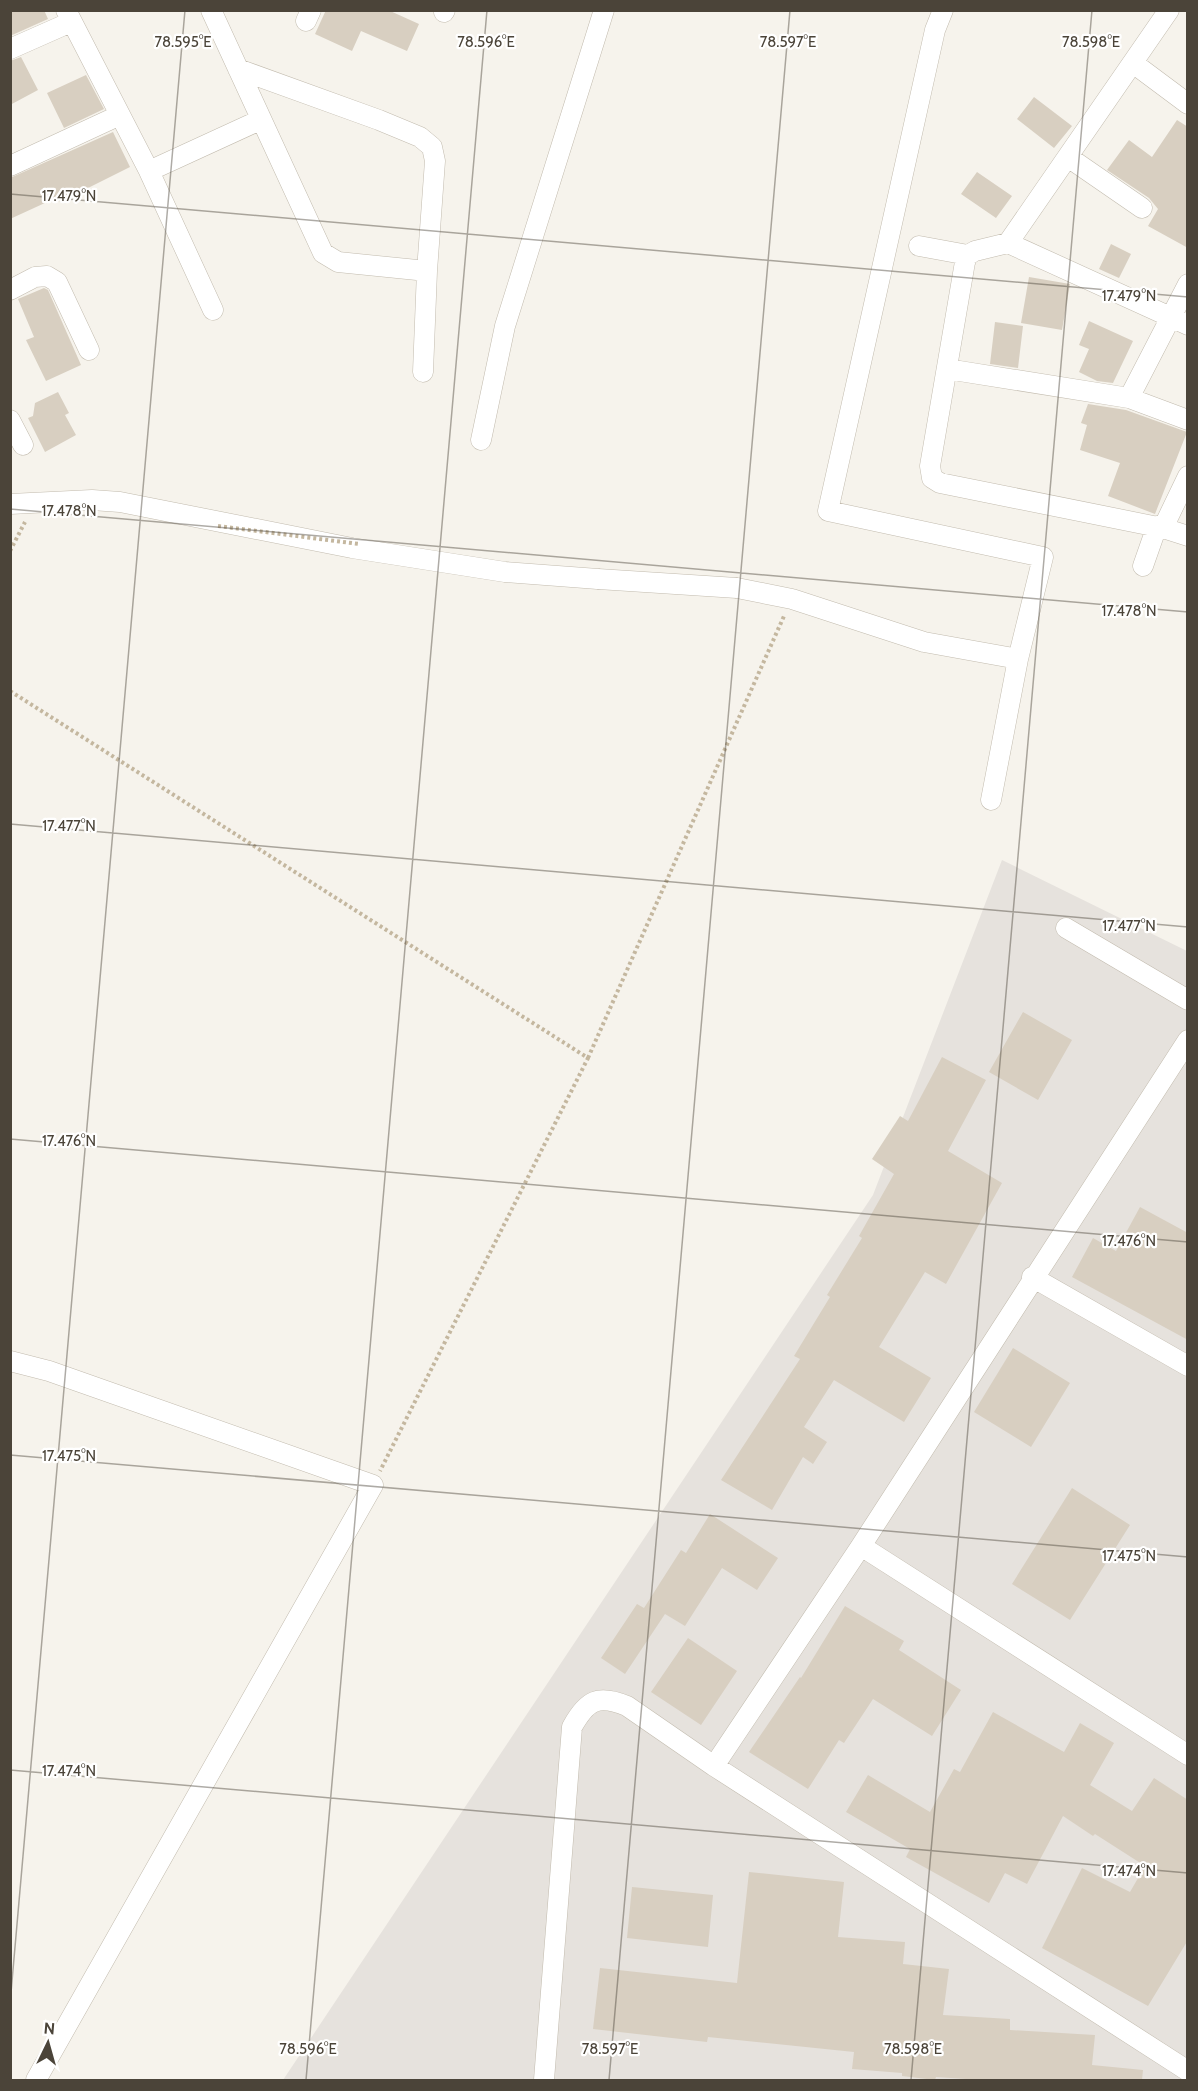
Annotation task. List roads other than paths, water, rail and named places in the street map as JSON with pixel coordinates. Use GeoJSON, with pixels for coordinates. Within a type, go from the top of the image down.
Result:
{"type":"FeatureCollection","features":[{"type":"Feature","properties":{"kind":"street"},"geometry":{"type":"LineString","coordinates":[[212,10],[260,120],[323,253],[338,262],[426,271]]}},
{"type":"Feature","properties":{"kind":"street"},"geometry":{"type":"LineString","coordinates":[[481,440],[505,326],[604,10]]}},
{"type":"Feature","properties":{"kind":"street"},"geometry":{"type":"LineString","coordinates":[[943,10],[935,30],[828,511],[1043,557],[1018,659],[991,800]]}},
{"type":"Feature","properties":{"kind":"street"},"geometry":{"type":"LineString","coordinates":[[919,246],[968,255],[1008,243],[1170,10]]}},
{"type":"Feature","properties":{"kind":"street"},"geometry":{"type":"LineString","coordinates":[[10,49],[69,16],[148,171],[213,310]]}},
{"type":"Feature","properties":{"kind":"street"},"geometry":{"type":"LineString","coordinates":[[1133,63],[1188,104]]}},
{"type":"Feature","properties":{"kind":"street"},"geometry":{"type":"LineString","coordinates":[[238,69],[379,120],[420,137],[432,147],[435,161],[426,271],[423,372]]}},
{"type":"Feature","properties":{"kind":"street"},"geometry":{"type":"LineString","coordinates":[[10,166],[120,115]]}},
{"type":"Feature","properties":{"kind":"street"},"geometry":{"type":"LineString","coordinates":[[148,171],[260,120]]}},
{"type":"Feature","properties":{"kind":"street"},"geometry":{"type":"LineString","coordinates":[[1068,157],[1142,208]]}},
{"type":"Feature","properties":{"kind":"street"},"geometry":{"type":"LineString","coordinates":[[1008,243],[1188,325]]}},
{"type":"Feature","properties":{"kind":"street"},"geometry":{"type":"LineString","coordinates":[[968,255],[930,466],[932,478],[940,483],[1160,527],[1188,536]]}},
{"type":"Feature","properties":{"kind":"street"},"geometry":{"type":"LineString","coordinates":[[10,290],[34,277],[47,276],[57,282],[89,350]]}},
{"type":"Feature","properties":{"kind":"street"},"geometry":{"type":"LineString","coordinates":[[1129,398],[1188,284]]}},
{"type":"Feature","properties":{"kind":"street"},"geometry":{"type":"LineString","coordinates":[[947,369],[1129,398],[1188,420]]}},
{"type":"Feature","properties":{"kind":"street"},"geometry":{"type":"LineString","coordinates":[[10,420],[23,445]]}},
{"type":"Feature","properties":{"kind":"street"},"geometry":{"type":"LineString","coordinates":[[1143,566],[1160,527],[1188,476]]}},
{"type":"Feature","properties":{"kind":"street"},"geometry":{"type":"LineString","coordinates":[[10,504],[92,500],[120,502],[352,548],[505,572],[737,588],[792,599],[924,642],[1018,659]]}},
{"type":"Feature","properties":{"kind":"street"},"geometry":{"type":"LineString","coordinates":[[1066,928],[1188,1000]]}},
{"type":"Feature","properties":{"kind":"street"},"geometry":{"type":"LineString","coordinates":[[714,1766],[861,1546],[1032,1277],[1188,1040]]}},
{"type":"Feature","properties":{"kind":"street"},"geometry":{"type":"LineString","coordinates":[[1032,1277],[1188,1366]]}},
{"type":"Feature","properties":{"kind":"street"},"geometry":{"type":"LineString","coordinates":[[10,1361],[49,1371],[373,1485],[36,2080]]}},
{"type":"Feature","properties":{"kind":"street"},"geometry":{"type":"LineString","coordinates":[[861,1546],[1188,1755]]}},
{"type":"Feature","properties":{"kind":"street"},"geometry":{"type":"LineString","coordinates":[[544,2080],[572,1727],[582,1709],[597,1700],[611,1699],[627,1706],[714,1766],[1188,2071]]}}]}
